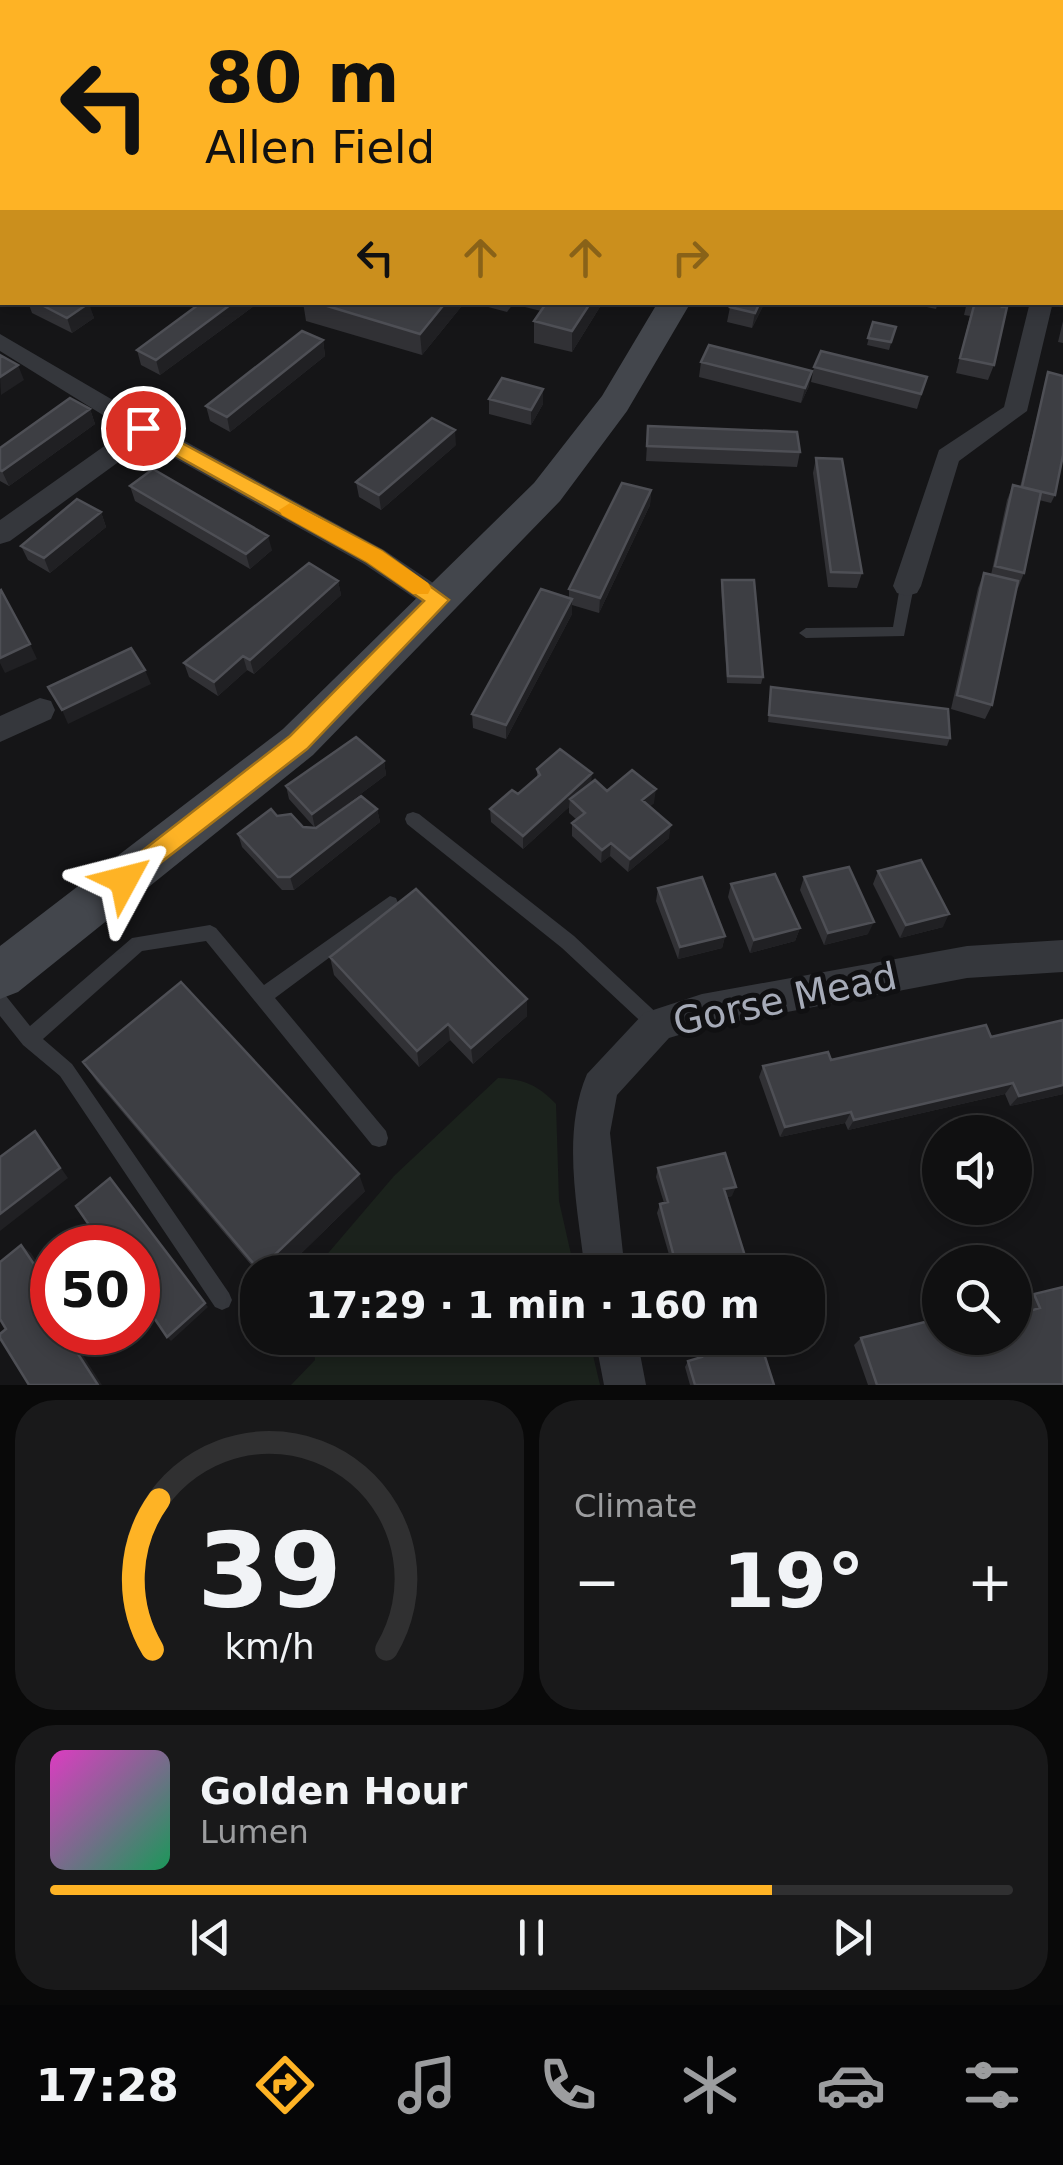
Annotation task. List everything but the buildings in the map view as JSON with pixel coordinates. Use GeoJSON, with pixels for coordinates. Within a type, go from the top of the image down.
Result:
{"type":"FeatureCollection","features":[{"type":"Feature","properties":{"kind":"main road"},"geometry":{"type":"LineString","coordinates":[[0,976],[298,742],[551,488],[615,402],[673,305]]}},
{"type":"Feature","properties":{"kind":"street"},"geometry":{"type":"LineString","coordinates":[[906,586],[948,456],[1014,411],[1041,305]]}},
{"type":"Feature","properties":{"kind":"street"},"geometry":{"type":"LineString","coordinates":[[0,341],[145,430],[374,557],[438,600]]}},
{"type":"Feature","properties":{"kind":"street"},"geometry":{"type":"LineString","coordinates":[[0,534],[145,430]]}},
{"type":"Feature","properties":{"kind":"street"},"geometry":{"type":"LineString","coordinates":[[0,730],[40,710]]}},
{"type":"Feature","properties":{"kind":"street","name":"Gorse Mead"},"geometry":{"type":"LineString","coordinates":[[603,1255],[591,1132],[600,1087],[657,1025],[702,1011],[967,962],[1063,956]]}},
{"type":"Feature","properties":{"kind":"street"},"geometry":{"type":"LineString","coordinates":[[619,1355],[625,1385]]}},
{"type":"Feature","properties":{"kind":"lane"},"geometry":{"type":"LineString","coordinates":[[806,633],[899,632],[906,586]]}},
{"type":"Feature","properties":{"kind":"lane"},"geometry":{"type":"LineString","coordinates":[[414,819],[568,942],[657,1025]]}},
{"type":"Feature","properties":{"kind":"lane"},"geometry":{"type":"LineString","coordinates":[[262,996],[390,903]]}},
{"type":"Feature","properties":{"kind":"lane"},"geometry":{"type":"LineString","coordinates":[[28,1039],[138,944],[210,933],[378,1138]]}},
{"type":"Feature","properties":{"kind":"lane"},"geometry":{"type":"LineString","coordinates":[[0,1002],[28,1039],[66,1070],[222,1300]]}},
{"type":"Feature","properties":{"kind":"shaded area"},"geometry":{"type":"Polygon","coordinates":[[[498,1078],[530,1084],[556,1104],[559,1201],[571,1255],[327,1255],[394,1176],[498,1078]]]}},
{"type":"Feature","properties":{"kind":"shaded area"},"geometry":{"type":"Polygon","coordinates":[[[315,1355],[593,1355],[600,1385],[291,1385],[315,1360],[315,1355]]]}},
{"type":"Feature","properties":{"kind":"slow traffic"},"geometry":{"type":"LineString","coordinates":[[290,510],[420,588]]}},
{"type":"Feature","properties":{"kind":"route"},"geometry":{"type":"LineString","coordinates":[[124,880],[298,742],[438,600],[374,557],[143,428]]}}]}
